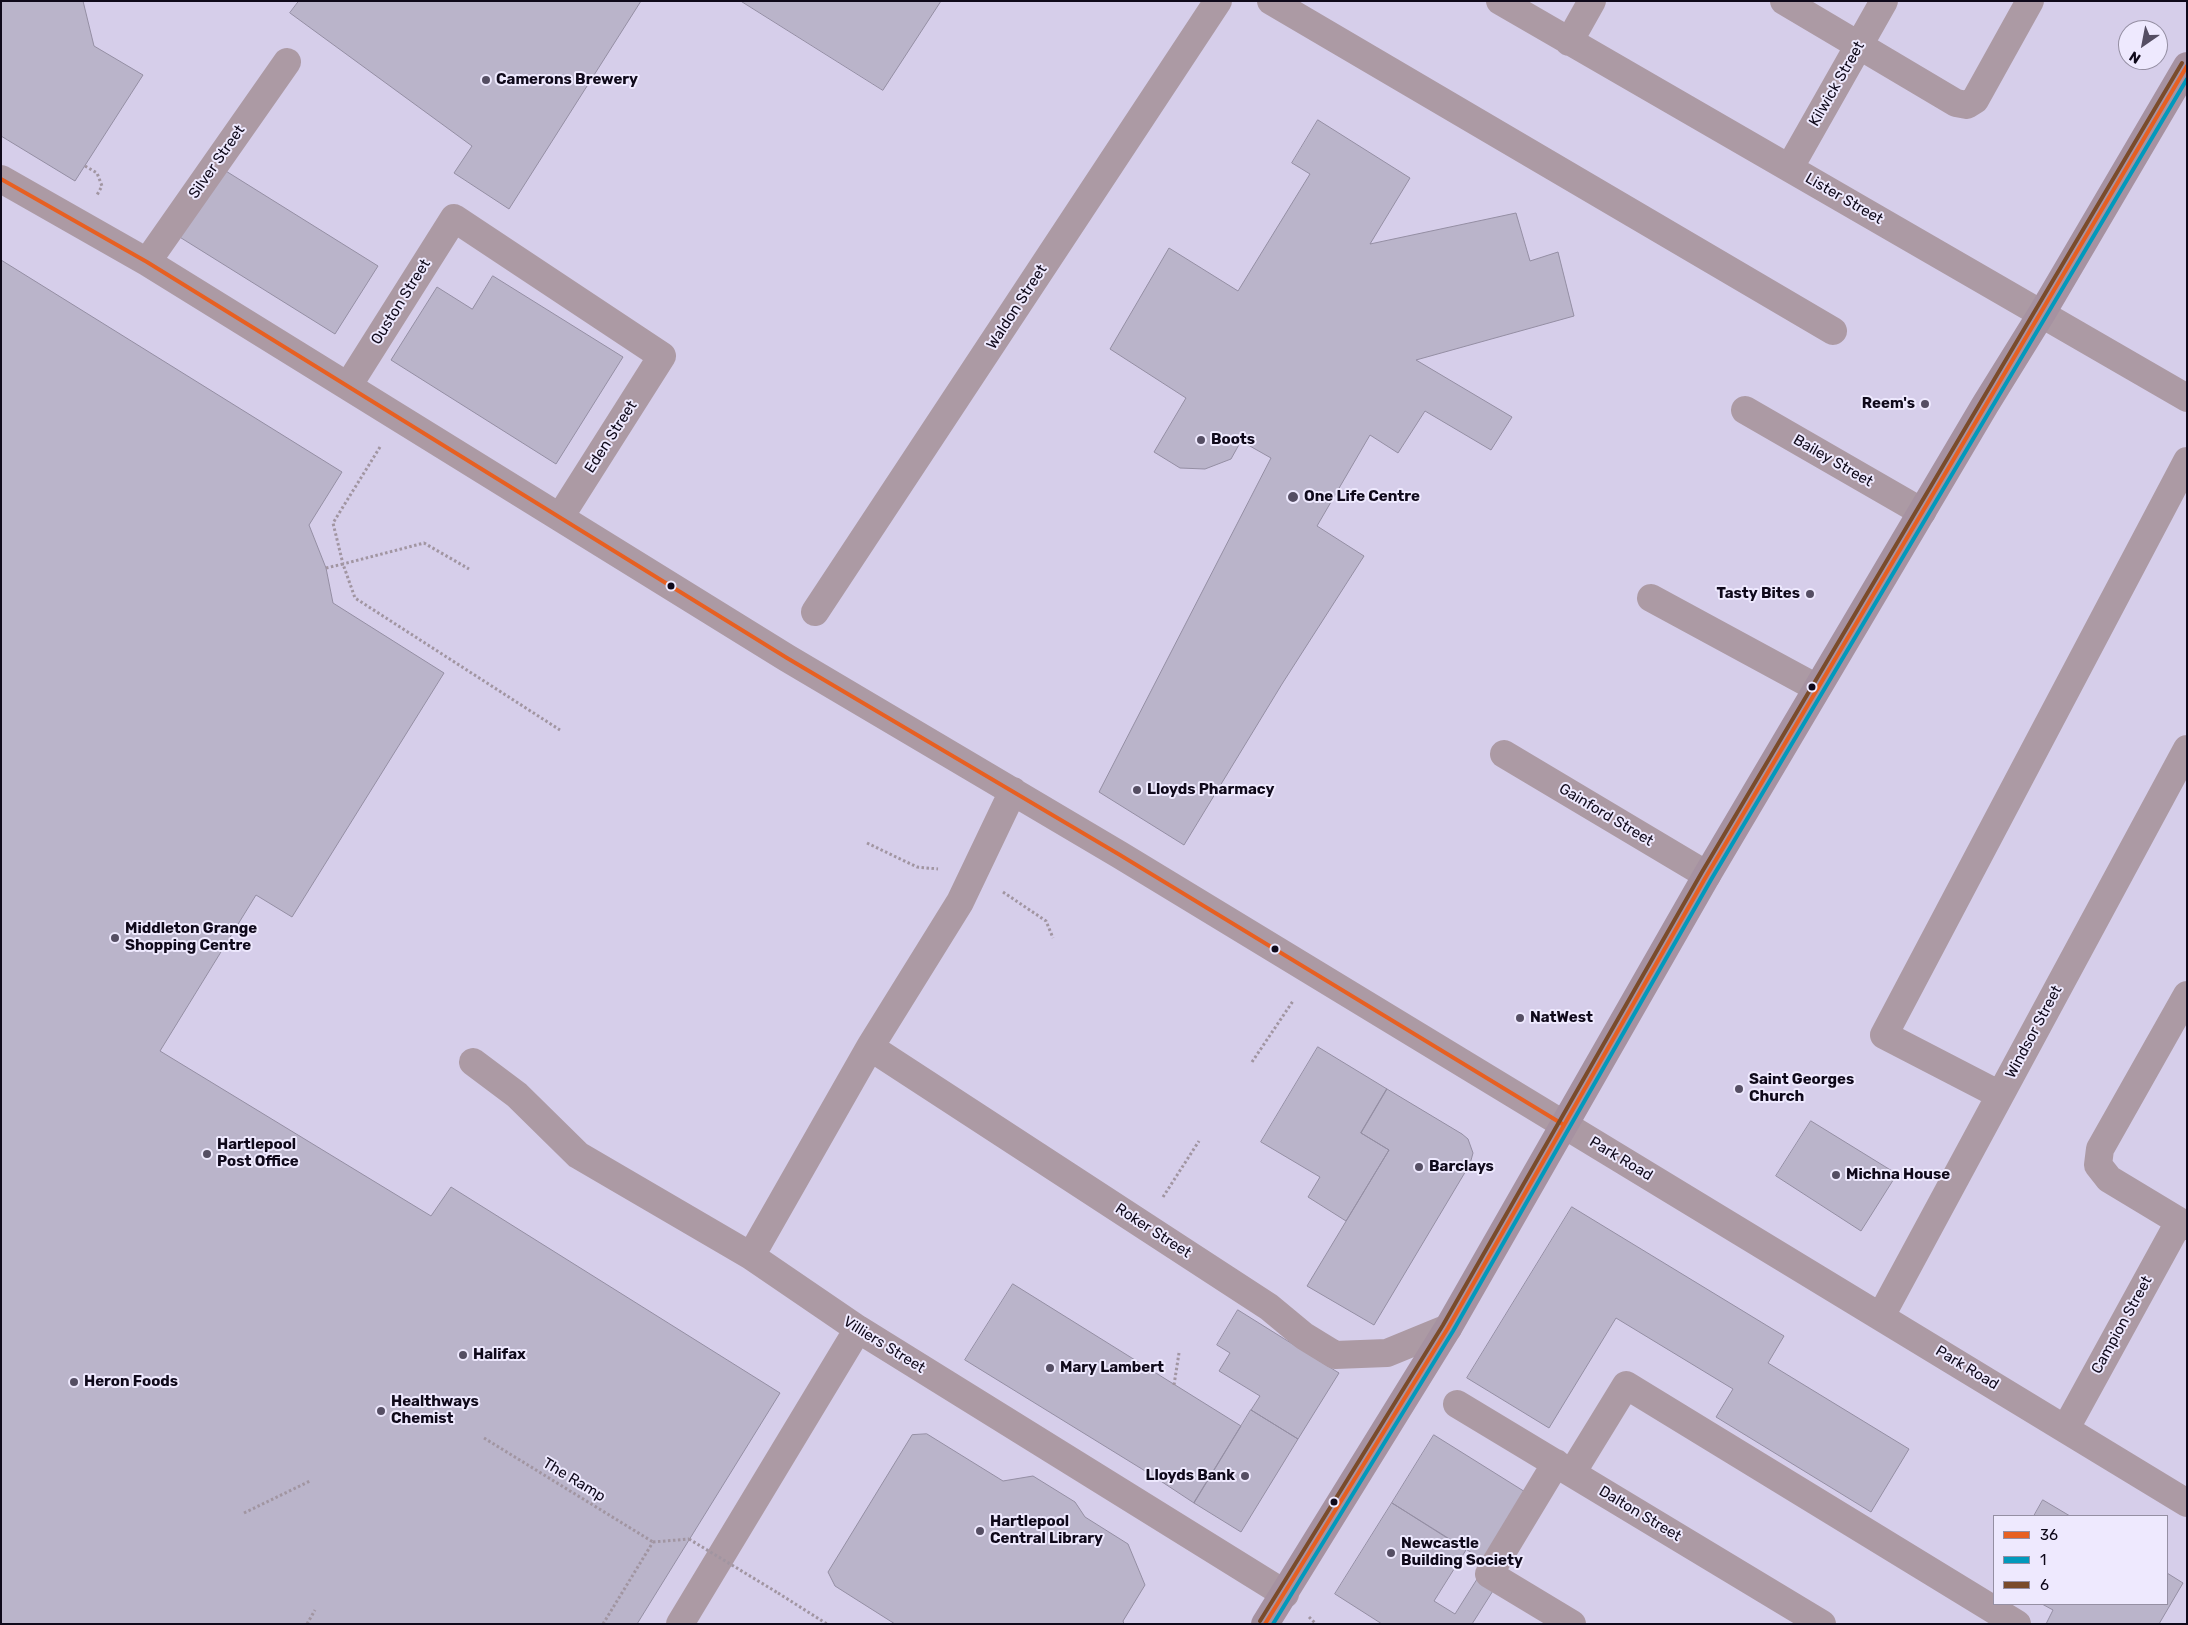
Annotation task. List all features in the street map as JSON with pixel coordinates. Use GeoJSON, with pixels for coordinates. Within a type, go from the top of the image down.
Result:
{"type":"FeatureCollection","features":[{"type":"Feature","properties":{"kind":"main road"},"geometry":{"type":"LineString","coordinates":[[1265,1624],[1448,1328],[1707,875],[2187,66]]}},
{"type":"Feature","properties":{"kind":"street","name":"Waldon Street"},"geometry":{"type":"LineString","coordinates":[[815,612],[1218,1]]}},
{"type":"Feature","properties":{"kind":"street"},"geometry":{"type":"LineString","coordinates":[[1271,1],[1833,331]]}},
{"type":"Feature","properties":{"kind":"street","name":"Lister Street"},"geometry":{"type":"LineString","coordinates":[[1500,1],[2187,398]]}},
{"type":"Feature","properties":{"kind":"street"},"geometry":{"type":"LineString","coordinates":[[1569,42],[1592,1]]}},
{"type":"Feature","properties":{"kind":"street"},"geometry":{"type":"LineString","coordinates":[[1784,1],[1956,103],[1967,105],[1975,100],[2030,1]]}},
{"type":"Feature","properties":{"kind":"street","name":"Kilwick Street"},"geometry":{"type":"LineString","coordinates":[[1790,168],[1884,1]]}},
{"type":"Feature","properties":{"kind":"street","name":"Silver Street"},"geometry":{"type":"LineString","coordinates":[[147,262],[287,62]]}},
{"type":"Feature","properties":{"kind":"street","name":"Park Road"},"geometry":{"type":"LineString","coordinates":[[1,179],[147,262],[787,658],[1312,971],[2187,1503]]}},
{"type":"Feature","properties":{"kind":"street","name":"Ouston Street"},"geometry":{"type":"LineString","coordinates":[[348,386],[454,218],[662,356]]}},
{"type":"Feature","properties":{"kind":"street","name":"Eden Street"},"geometry":{"type":"LineString","coordinates":[[560,517],[662,356]]}},
{"type":"Feature","properties":{"kind":"street","name":"Bailey Street"},"geometry":{"type":"LineString","coordinates":[[1744,410],[1922,512]]}},
{"type":"Feature","properties":{"kind":"street"},"geometry":{"type":"LineString","coordinates":[[2000,1095],[1884,1035],[2187,461]]}},
{"type":"Feature","properties":{"kind":"street"},"geometry":{"type":"LineString","coordinates":[[1651,598],[1817,688]]}},
{"type":"Feature","properties":{"kind":"street","name":"Windsor Street"},"geometry":{"type":"LineString","coordinates":[[1881,1316],[2187,749]]}},
{"type":"Feature","properties":{"kind":"street","name":"Gainford Street"},"geometry":{"type":"LineString","coordinates":[[1504,754],[1707,875]]}},
{"type":"Feature","properties":{"kind":"street"},"geometry":{"type":"LineString","coordinates":[[751,1256],[870,1047],[960,902],[1013,791]]}},
{"type":"Feature","properties":{"kind":"street","name":"Campion Street"},"geometry":{"type":"LineString","coordinates":[[2066,1428],[2183,1224],[2109,1179],[2098,1165],[2100,1149],[2187,995]]}},
{"type":"Feature","properties":{"kind":"street","name":"Roker Street"},"geometry":{"type":"LineString","coordinates":[[870,1047],[1269,1307],[1304,1336],[1335,1355],[1387,1353],[1448,1328]]}},
{"type":"Feature","properties":{"kind":"street","name":"Villiers Street"},"geometry":{"type":"LineString","coordinates":[[473,1062],[517,1095],[578,1155],[751,1256],[858,1329],[1285,1594]]}},
{"type":"Feature","properties":{"kind":"street"},"geometry":{"type":"LineString","coordinates":[[680,1624],[858,1329]]}},
{"type":"Feature","properties":{"kind":"street"},"geometry":{"type":"LineString","coordinates":[[1572,1624],[1489,1574],[1626,1385],[2017,1624]]}},
{"type":"Feature","properties":{"kind":"street","name":"Dalton Street"},"geometry":{"type":"LineString","coordinates":[[1457,1404],[1822,1624]]}},
{"type":"Feature","properties":{"kind":"path"},"geometry":{"type":"LineString","coordinates":[[84,166],[97,173],[102,186],[92,202]]}},
{"type":"Feature","properties":{"kind":"path"},"geometry":{"type":"LineString","coordinates":[[399,417],[333,523],[343,564],[355,598],[560,730]]}},
{"type":"Feature","properties":{"kind":"path"},"geometry":{"type":"LineString","coordinates":[[326,568],[424,543],[469,569]]}},
{"type":"Feature","properties":{"kind":"path"},"geometry":{"type":"LineString","coordinates":[[1252,1062],[1312,971]]}},
{"type":"Feature","properties":{"kind":"path"},"geometry":{"type":"LineString","coordinates":[[1145,1226],[1199,1141]]}},
{"type":"Feature","properties":{"kind":"path"},"geometry":{"type":"LineString","coordinates":[[1174,1385],[1179,1353]]}},
{"type":"Feature","properties":{"kind":"path","name":"The Ramp"},"geometry":{"type":"LineString","coordinates":[[484,1438],[653,1542]]}},
{"type":"Feature","properties":{"kind":"path"},"geometry":{"type":"LineString","coordinates":[[244,1513],[310,1481]]}},
{"type":"Feature","properties":{"kind":"path"},"geometry":{"type":"LineString","coordinates":[[603,1624],[653,1542],[689,1539],[827,1624]]}},
{"type":"Feature","properties":{"kind":"path"},"geometry":{"type":"LineString","coordinates":[[307,1624],[315,1610]]}},
{"type":"Feature","properties":{"kind":"building"},"geometry":{"type":"Polygon","coordinates":[[[1,1],[83,1],[94,46],[143,75],[75,181],[1,136],[1,1]]]}},
{"type":"Feature","properties":{"kind":"building","name":"Camerons Brewery"},"geometry":{"type":"Polygon","coordinates":[[[299,1],[641,1],[509,209],[454,173],[472,146],[290,13],[299,1]]]}},
{"type":"Feature","properties":{"kind":"building"},"geometry":{"type":"Polygon","coordinates":[[[741,1],[941,1],[883,90],[741,1]]]}},
{"type":"Feature","properties":{"kind":"building","name":"One Life Centre"},"geometry":{"type":"Polygon","coordinates":[[[1318,120],[1410,178],[1370,244],[1516,213],[1530,261],[1558,252],[1574,316],[1416,360],[1512,417],[1491,450],[1425,411],[1398,453],[1370,435],[1317,526],[1364,556],[1282,684],[1184,845],[1099,792],[1271,458],[1241,441],[1231,459],[1205,469],[1180,468],[1154,452],[1186,398],[1110,349],[1169,248],[1238,291],[1310,174],[1292,163],[1318,120]]]}},
{"type":"Feature","properties":{"kind":"building"},"geometry":{"type":"Polygon","coordinates":[[[221,168],[378,266],[335,334],[178,236],[221,168]]]}},
{"type":"Feature","properties":{"kind":"building","name":"Middleton Grange Shopping Centre"},"geometry":{"type":"Polygon","coordinates":[[[1,260],[342,472],[309,525],[326,568],[333,603],[444,673],[292,917],[256,895],[160,1051],[431,1216],[451,1187],[780,1393],[637,1624],[1,1624],[1,260]]]}},
{"type":"Feature","properties":{"kind":"building"},"geometry":{"type":"Polygon","coordinates":[[[493,276],[623,357],[556,464],[391,360],[437,287],[472,309],[493,276]]]}},
{"type":"Feature","properties":{"kind":"building"},"geometry":{"type":"Polygon","coordinates":[[[1318,1047],[1387,1089],[1361,1133],[1389,1150],[1346,1221],[1308,1197],[1320,1177],[1261,1142],[1318,1047]]]}},
{"type":"Feature","properties":{"kind":"building"},"geometry":{"type":"Polygon","coordinates":[[[1387,1089],[1462,1134],[1468,1139],[1473,1153],[1470,1164],[1374,1325],[1307,1286],[1389,1150],[1361,1133],[1387,1089]]]}},
{"type":"Feature","properties":{"kind":"building","name":"Michna House"},"geometry":{"type":"Polygon","coordinates":[[[1811,1121],[1897,1174],[1861,1231],[1776,1176],[1811,1121]]]}},
{"type":"Feature","properties":{"kind":"building"},"geometry":{"type":"Polygon","coordinates":[[[1572,1207],[1784,1336],[1768,1363],[1909,1449],[1871,1512],[1716,1417],[1733,1389],[1616,1318],[1549,1428],[1467,1378],[1572,1207]]]}},
{"type":"Feature","properties":{"kind":"building"},"geometry":{"type":"Polygon","coordinates":[[[1013,1284],[1241,1426],[1194,1503],[965,1360],[1013,1284]]]}},
{"type":"Feature","properties":{"kind":"building"},"geometry":{"type":"Polygon","coordinates":[[[1238,1310],[1339,1373],[1298,1439],[1251,1410],[1260,1396],[1219,1371],[1230,1353],[1217,1345],[1238,1310]]]}},
{"type":"Feature","properties":{"kind":"building"},"geometry":{"type":"Polygon","coordinates":[[[1251,1410],[1298,1439],[1241,1532],[1194,1503],[1251,1410]]]}},
{"type":"Feature","properties":{"kind":"building","name":"Hartlepool Central Library"},"geometry":{"type":"Polygon","coordinates":[[[927,1434],[1003,1481],[1033,1476],[1075,1502],[1085,1517],[1128,1544],[1145,1585],[1123,1621],[1124,1624],[895,1624],[835,1586],[828,1572],[912,1435],[927,1434]]]}},
{"type":"Feature","properties":{"kind":"building"},"geometry":{"type":"Polygon","coordinates":[[[1434,1435],[1530,1495],[1488,1563],[1392,1503],[1434,1435]]]}},
{"type":"Feature","properties":{"kind":"building"},"geometry":{"type":"Polygon","coordinates":[[[2043,1500],[2068,1515],[2035,1515],[2043,1500]]]}},
{"type":"Feature","properties":{"kind":"building"},"geometry":{"type":"Polygon","coordinates":[[[1392,1503],[1466,1550],[1434,1601],[1455,1614],[1479,1576],[1496,1586],[1472,1624],[1382,1624],[1335,1594],[1392,1503]]]}},
{"type":"Feature","properties":{"kind":"building"},"geometry":{"type":"Polygon","coordinates":[[[2168,1574],[2183,1583],[2159,1624],[2046,1624],[2053,1610],[2044,1605],[2168,1605],[2168,1574]]]}},
{"type":"Feature","properties":{"kind":"transit line","name":"6"},"geometry":{"type":"LineString","coordinates":[[1260,1621],[1443,1325],[1702,872],[2182,63]]}},
{"type":"Feature","properties":{"kind":"transit line","name":"36"},"geometry":{"type":"LineString","coordinates":[[1265,1624],[1448,1328],[1707,875],[2187,66]]}},
{"type":"Feature","properties":{"kind":"transit line","name":"1"},"geometry":{"type":"LineString","coordinates":[[1273,1624],[1453,1331],[1712,878],[2187,79]]}},
{"type":"Feature","properties":{"kind":"transit line","name":"36"},"geometry":{"type":"LineString","coordinates":[[1,179],[147,262],[787,658],[1120,855],[1564,1125]]}},
{"type":"Feature","properties":{"kind":"place","name":"Camerons Brewery"},"geometry":{"type":"Point","coordinates":[486,80]}},
{"type":"Feature","properties":{"kind":"place","name":"Reem's"},"geometry":{"type":"Point","coordinates":[1925,404]}},
{"type":"Feature","properties":{"kind":"place","name":"Boots"},"geometry":{"type":"Point","coordinates":[1201,440]}},
{"type":"Feature","properties":{"kind":"place","name":"One Life Centre"},"geometry":{"type":"Point","coordinates":[1293,497]}},
{"type":"Feature","properties":{"kind":"place","name":"Tasty Bites"},"geometry":{"type":"Point","coordinates":[1810,594]}},
{"type":"Feature","properties":{"kind":"place","name":"Lloyds Pharmacy"},"geometry":{"type":"Point","coordinates":[1137,790]}},
{"type":"Feature","properties":{"kind":"place","name":"Middleton Grange Shopping Centre"},"geometry":{"type":"Point","coordinates":[115,938]}},
{"type":"Feature","properties":{"kind":"place","name":"NatWest"},"geometry":{"type":"Point","coordinates":[1520,1018]}},
{"type":"Feature","properties":{"kind":"place","name":"Saint Georges Church"},"geometry":{"type":"Point","coordinates":[1739,1089]}},
{"type":"Feature","properties":{"kind":"place","name":"Hartlepool Post Office"},"geometry":{"type":"Point","coordinates":[207,1154]}},
{"type":"Feature","properties":{"kind":"place","name":"Barclays"},"geometry":{"type":"Point","coordinates":[1419,1167]}},
{"type":"Feature","properties":{"kind":"place","name":"Michna House"},"geometry":{"type":"Point","coordinates":[1836,1175]}},
{"type":"Feature","properties":{"kind":"place","name":"Halifax"},"geometry":{"type":"Point","coordinates":[463,1355]}},
{"type":"Feature","properties":{"kind":"place","name":"Mary Lambert"},"geometry":{"type":"Point","coordinates":[1050,1368]}},
{"type":"Feature","properties":{"kind":"place","name":"Heron Foods"},"geometry":{"type":"Point","coordinates":[74,1382]}},
{"type":"Feature","properties":{"kind":"place","name":"Healthways Chemist"},"geometry":{"type":"Point","coordinates":[381,1411]}},
{"type":"Feature","properties":{"kind":"place","name":"Lloyds Bank"},"geometry":{"type":"Point","coordinates":[1245,1476]}},
{"type":"Feature","properties":{"kind":"place","name":"Hartlepool Central Library"},"geometry":{"type":"Point","coordinates":[980,1531]}},
{"type":"Feature","properties":{"kind":"place","name":"Newcastle Building Society"},"geometry":{"type":"Point","coordinates":[1391,1553]}}]}
